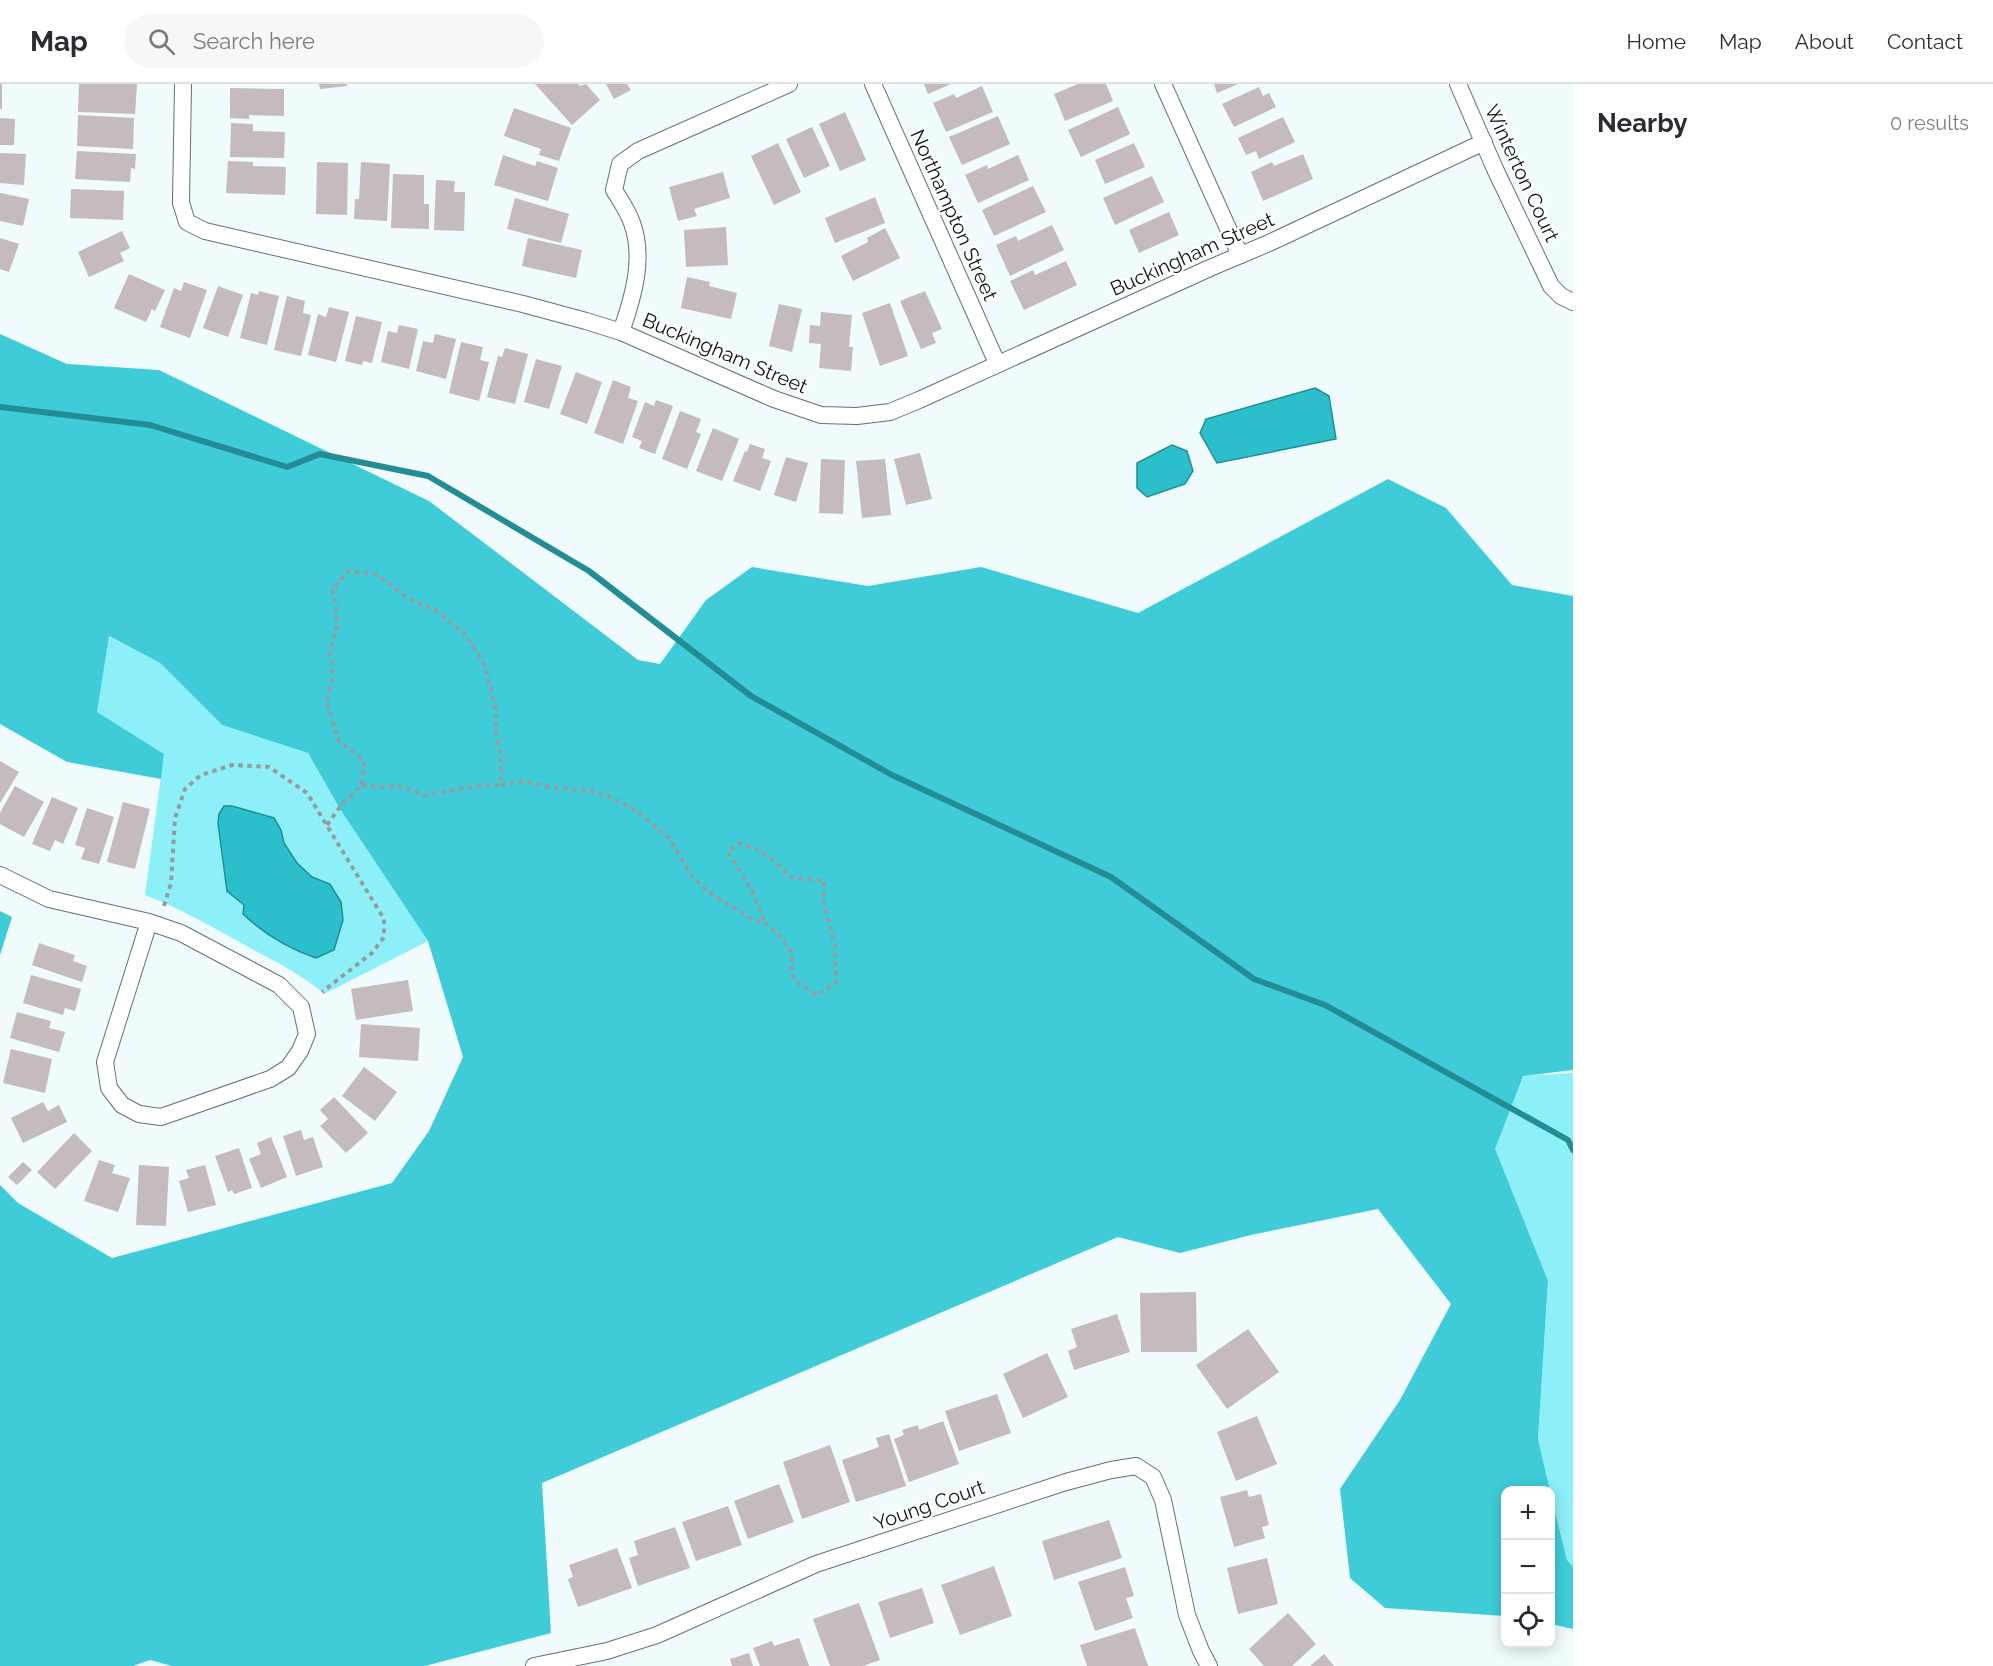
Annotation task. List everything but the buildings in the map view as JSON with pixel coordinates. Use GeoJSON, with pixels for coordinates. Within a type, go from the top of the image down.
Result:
{"type":"FeatureCollection","features":[{"type":"Feature","properties":{"kind":"street","name":"Buckingham Street"},"geometry":{"type":"LineString","coordinates":[[183,84],[181,203],[187,222],[205,231],[522,304],[621,332],[724,379],[821,415],[857,416],[890,412],[1485,142]]}},
{"type":"Feature","properties":{"kind":"street"},"geometry":{"type":"LineString","coordinates":[[621,332],[630,308],[636,275],[637,248],[632,222],[614,190],[620,164],[638,151],[789,84]]}},
{"type":"Feature","properties":{"kind":"street","name":"Northampton Street"},"geometry":{"type":"LineString","coordinates":[[873,84],[997,363]]}},
{"type":"Feature","properties":{"kind":"street"},"geometry":{"type":"LineString","coordinates":[[1163,84],[1240,255]]}},
{"type":"Feature","properties":{"kind":"street","name":"Winterton Court"},"geometry":{"type":"LineString","coordinates":[[1458,84],[1495,169],[1551,286],[1561,296],[1573,302]]}},
{"type":"Feature","properties":{"kind":"street"},"geometry":{"type":"LineString","coordinates":[[0,875],[49,899],[148,922],[182,933],[279,985],[301,1007],[307,1034],[300,1051],[288,1068],[270,1079],[160,1117],[139,1114],[122,1105],[109,1089],[105,1062],[148,922]]}},
{"type":"Feature","properties":{"kind":"street","name":"Young Court"},"geometry":{"type":"LineString","coordinates":[[534,1666],[607,1651],[657,1635],[816,1564],[1066,1482],[1136,1466],[1153,1477],[1163,1500],[1187,1615],[1209,1666]]}},
{"type":"Feature","properties":{"kind":"path"},"geometry":{"type":"LineString","coordinates":[[327,825],[342,804],[362,785],[364,761],[339,741],[326,701],[333,678],[330,650],[337,626],[332,590],[348,571],[378,574],[409,599],[435,610],[464,633],[483,661],[491,689],[501,755],[501,785]]}},
{"type":"Feature","properties":{"kind":"path"},"geometry":{"type":"LineString","coordinates":[[164,906],[171,883],[175,818],[185,789],[201,775],[232,765],[269,767],[307,794],[384,919],[384,937],[372,953],[322,992]]}},
{"type":"Feature","properties":{"kind":"path"},"geometry":{"type":"LineString","coordinates":[[362,785],[399,786],[424,795],[524,781],[549,787],[591,791],[610,797],[635,810],[669,838],[691,875],[708,892],[752,919],[765,923],[776,932],[792,953],[791,970],[795,981],[817,995],[836,982],[834,959],[836,950],[823,900],[824,881],[791,877],[774,860],[758,849],[739,843],[728,852],[752,891],[765,923]]}},
{"type":"Feature","properties":{"kind":"shaded area"},"geometry":{"type":"Polygon","coordinates":[[[0,334],[67,364],[159,370],[429,501],[638,660],[660,664],[706,600],[752,567],[868,586],[981,567],[1138,613],[1388,479],[1446,508],[1512,585],[1573,596],[1573,1070],[1523,1076],[1495,1149],[1548,1281],[1538,1439],[1549,1486],[1501,1486],[1501,1616],[1385,1608],[1350,1578],[1340,1489],[1400,1400],[1451,1304],[1378,1209],[1251,1235],[1180,1253],[1118,1237],[542,1483],[551,1633],[425,1666],[172,1666],[150,1660],[133,1666],[0,1666],[0,1185],[18,1203],[112,1258],[392,1183],[429,1131],[463,1057],[428,941],[340,809],[308,753],[222,725],[160,663],[109,636],[97,712],[164,754],[161,779],[67,762],[0,724],[0,334]]]}},
{"type":"Feature","properties":{"kind":"shaded area"},"geometry":{"type":"Polygon","coordinates":[[[1315,388],[1329,396],[1336,439],[1217,463],[1200,433],[1206,419],[1315,388]]]}},
{"type":"Feature","properties":{"kind":"shaded area"},"geometry":{"type":"Polygon","coordinates":[[[1172,445],[1187,451],[1193,471],[1185,484],[1147,497],[1137,488],[1137,463],[1172,445]]]}},
{"type":"Feature","properties":{"kind":"shaded area"},"geometry":{"type":"Polygon","coordinates":[[[108,636],[160,663],[222,725],[308,753],[340,809],[428,941],[324,994],[276,962],[183,912],[145,895],[164,754],[96,712],[108,636]],[[225,806],[244,905],[243,915],[334,950],[343,919],[341,902],[330,884],[312,877],[297,863],[284,843],[281,830],[274,818],[225,806]]]}},
{"type":"Feature","properties":{"kind":"shaded area"},"geometry":{"type":"Polygon","coordinates":[[[224,806],[232,806],[274,818],[281,830],[284,843],[297,863],[312,877],[330,884],[341,902],[343,920],[334,950],[316,958],[305,954],[268,935],[243,914],[244,905],[227,891],[218,823],[219,814],[224,806]]]}},
{"type":"Feature","properties":{"kind":"shaded area"},"geometry":{"type":"Polygon","coordinates":[[[0,911],[12,917],[0,955],[0,911]]]}},
{"type":"Feature","properties":{"kind":"shaded area"},"geometry":{"type":"Polygon","coordinates":[[[1573,1073],[1573,1567],[1567,1560],[1555,1510],[1555,1486],[1549,1486],[1538,1439],[1548,1281],[1483,1140],[1523,1076],[1573,1073]]]}},
{"type":"Feature","properties":{"kind":"shaded area"},"geometry":{"type":"Polygon","coordinates":[[[1555,1511],[1567,1560],[1573,1567],[1573,1629],[1555,1625],[1555,1511]]]}},
{"type":"Feature","properties":{"kind":"waterway"},"geometry":{"type":"LineString","coordinates":[[0,407],[150,425],[287,467],[320,454],[428,476],[589,571],[751,696],[892,775],[1111,877],[1254,979],[1325,1005],[1568,1140],[1573,1150]]}}]}
